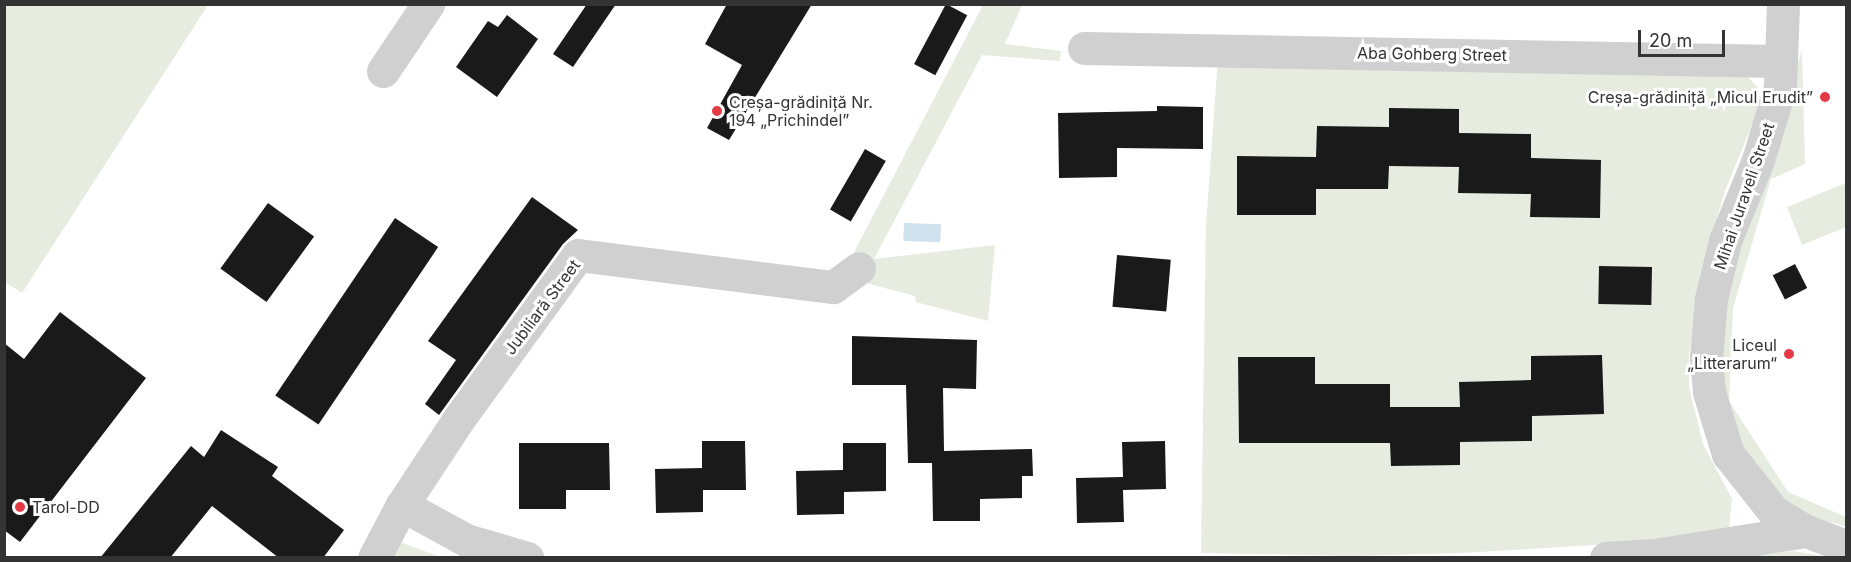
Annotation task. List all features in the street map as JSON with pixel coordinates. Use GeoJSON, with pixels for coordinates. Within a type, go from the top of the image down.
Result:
{"type":"FeatureCollection","features":[{"type":"Feature","properties":{"kind":"street"},"geometry":{"type":"LineString","coordinates":[[383,71],[428,4]]}},
{"type":"Feature","properties":{"kind":"street","name":"Mihai Juraveli Street"},"geometry":{"type":"LineString","coordinates":[[1783,4],[1780,87],[1758,160],[1725,242],[1711,299],[1706,357],[1709,392],[1728,454],[1774,512],[1806,531]]}},
{"type":"Feature","properties":{"kind":"street","name":"Aba Gohberg Street"},"geometry":{"type":"LineString","coordinates":[[1083,48],[1781,61]]}},
{"type":"Feature","properties":{"kind":"street","name":"Jubiliară Street"},"geometry":{"type":"LineString","coordinates":[[374,558],[402,505],[458,420],[578,255],[833,287],[859,268]]}},
{"type":"Feature","properties":{"kind":"street"},"geometry":{"type":"LineString","coordinates":[[402,505],[466,540],[527,558]]}},
{"type":"Feature","properties":{"kind":"street"},"geometry":{"type":"LineString","coordinates":[[1606,558],[1654,555],[1806,531],[1846,546]]}},
{"type":"Feature","properties":{"kind":"shaded area"},"geometry":{"type":"Polygon","coordinates":[[[4,5],[208,5],[22,293],[5,282],[4,5]]]}},
{"type":"Feature","properties":{"kind":"shaded area"},"geometry":{"type":"Polygon","coordinates":[[[983,5],[1022,5],[1005,44],[1061,51],[1060,61],[982,55],[874,259],[995,245],[988,321],[916,302],[915,296],[866,283],[873,259],[852,256],[983,5]]]}},
{"type":"Feature","properties":{"kind":"shaded area"},"geometry":{"type":"Polygon","coordinates":[[[1802,50],[1805,164],[1771,179],[1733,308],[1729,401],[1788,492],[1846,517],[1846,526],[1794,514],[1751,467],[1722,403],[1722,304],[1802,50]]]}},
{"type":"Feature","properties":{"kind":"shaded area"},"geometry":{"type":"Polygon","coordinates":[[[1218,58],[1728,73],[1748,77],[1758,88],[1761,103],[1725,191],[1704,263],[1689,354],[1689,387],[1703,444],[1732,499],[1728,537],[1462,553],[1353,556],[1201,553],[1206,225],[1218,58]]]}},
{"type":"Feature","properties":{"kind":"shaded area"},"geometry":{"type":"Polygon","coordinates":[[[1846,183],[1846,227],[1802,245],[1787,207],[1846,183]]]}},
{"type":"Feature","properties":{"kind":"shaded area"},"geometry":{"type":"Polygon","coordinates":[[[395,540],[440,557],[386,558],[395,540]]]}},
{"type":"Feature","properties":{"kind":"shaded area"},"geometry":{"type":"Polygon","coordinates":[[[1794,551],[1829,557],[1725,558],[1794,551]]]}},
{"type":"Feature","properties":{"kind":"water"},"geometry":{"type":"Polygon","coordinates":[[[904,223],[941,224],[940,242],[903,241],[904,223]]]}},
{"type":"Feature","properties":{"kind":"building"},"geometry":{"type":"Polygon","coordinates":[[[587,4],[616,4],[573,67],[553,54],[587,4]]]}},
{"type":"Feature","properties":{"kind":"building"},"geometry":{"type":"Polygon","coordinates":[[[727,4],[812,4],[729,140],[707,128],[742,65],[705,44],[727,4]]]}},
{"type":"Feature","properties":{"kind":"building"},"geometry":{"type":"Polygon","coordinates":[[[946,4],[967,15],[935,75],[914,64],[946,4]]]}},
{"type":"Feature","properties":{"kind":"building"},"geometry":{"type":"Polygon","coordinates":[[[507,15],[538,39],[497,97],[456,67],[488,21],[498,27],[507,15]]]}},
{"type":"Feature","properties":{"kind":"building"},"geometry":{"type":"Polygon","coordinates":[[[1157,106],[1203,107],[1203,149],[1117,148],[1117,177],[1059,178],[1058,113],[1157,111],[1157,106]]]}},
{"type":"Feature","properties":{"kind":"building"},"geometry":{"type":"Polygon","coordinates":[[[1389,108],[1459,109],[1459,133],[1531,134],[1531,158],[1601,160],[1600,218],[1530,217],[1531,194],[1458,193],[1459,167],[1389,166],[1388,189],[1316,189],[1316,215],[1237,215],[1237,156],[1316,157],[1317,126],[1389,127],[1389,108]]]}},
{"type":"Feature","properties":{"kind":"building"},"geometry":{"type":"Polygon","coordinates":[[[865,149],[886,161],[851,222],[830,210],[865,149]]]}},
{"type":"Feature","properties":{"kind":"building"},"geometry":{"type":"Polygon","coordinates":[[[532,197],[578,230],[563,244],[439,415],[425,404],[456,360],[428,341],[532,197]]]}},
{"type":"Feature","properties":{"kind":"building"},"geometry":{"type":"Polygon","coordinates":[[[268,203],[314,237],[267,302],[220,269],[268,203]]]}},
{"type":"Feature","properties":{"kind":"building"},"geometry":{"type":"Polygon","coordinates":[[[395,218],[438,247],[318,424],[275,395],[395,218]]]}},
{"type":"Feature","properties":{"kind":"building"},"geometry":{"type":"Polygon","coordinates":[[[1117,255],[1171,260],[1166,312],[1112,307],[1117,255]]]}},
{"type":"Feature","properties":{"kind":"building"},"geometry":{"type":"Polygon","coordinates":[[[1795,264],[1807,288],[1785,299],[1773,275],[1795,264]]]}},
{"type":"Feature","properties":{"kind":"building"},"geometry":{"type":"Polygon","coordinates":[[[1599,266],[1652,267],[1651,305],[1598,304],[1599,266]]]}},
{"type":"Feature","properties":{"kind":"building"},"geometry":{"type":"Polygon","coordinates":[[[60,312],[146,378],[20,542],[4,530],[4,343],[24,359],[60,312]]]}},
{"type":"Feature","properties":{"kind":"building"},"geometry":{"type":"Polygon","coordinates":[[[852,336],[977,340],[976,389],[943,388],[944,451],[1032,449],[1033,476],[1022,476],[1022,498],[980,499],[980,521],[933,521],[932,463],[908,463],[906,385],[852,385],[852,336]]]}},
{"type":"Feature","properties":{"kind":"building"},"geometry":{"type":"Polygon","coordinates":[[[1602,355],[1604,414],[1532,416],[1532,441],[1460,442],[1460,465],[1391,466],[1390,443],[1239,443],[1238,357],[1315,357],[1315,384],[1390,384],[1390,407],[1460,407],[1459,382],[1531,380],[1531,356],[1602,355]]]}},
{"type":"Feature","properties":{"kind":"building"},"geometry":{"type":"Polygon","coordinates":[[[221,430],[278,467],[272,476],[344,530],[323,558],[279,558],[212,506],[170,558],[100,558],[191,446],[204,457],[221,430]]]}},
{"type":"Feature","properties":{"kind":"building"},"geometry":{"type":"Polygon","coordinates":[[[702,441],[745,441],[746,490],[703,490],[703,512],[656,513],[655,469],[702,468],[702,441]]]}},
{"type":"Feature","properties":{"kind":"building"},"geometry":{"type":"Polygon","coordinates":[[[1165,441],[1166,489],[1123,490],[1124,522],[1077,523],[1076,478],[1123,477],[1122,442],[1165,441]]]}},
{"type":"Feature","properties":{"kind":"building"},"geometry":{"type":"Polygon","coordinates":[[[519,443],[609,443],[610,490],[566,490],[566,509],[519,509],[519,443]]]}},
{"type":"Feature","properties":{"kind":"building"},"geometry":{"type":"Polygon","coordinates":[[[843,443],[886,443],[886,491],[844,492],[844,514],[797,515],[796,471],[843,470],[843,443]]]}},
{"type":"Feature","properties":{"kind":"place","name":"Creșa-grădiniță „Micul Erudit”"},"geometry":{"type":"Point","coordinates":[1825,97]}},
{"type":"Feature","properties":{"kind":"place","name":"Creșa-grădiniță Nr. 194 „Prichindel”"},"geometry":{"type":"Point","coordinates":[717,111]}},
{"type":"Feature","properties":{"kind":"place","name":"Liceul „Litterarum“"},"geometry":{"type":"Point","coordinates":[1789,354]}},
{"type":"Feature","properties":{"kind":"place","name":"Tarol-DD"},"geometry":{"type":"Point","coordinates":[20,507]}}]}
